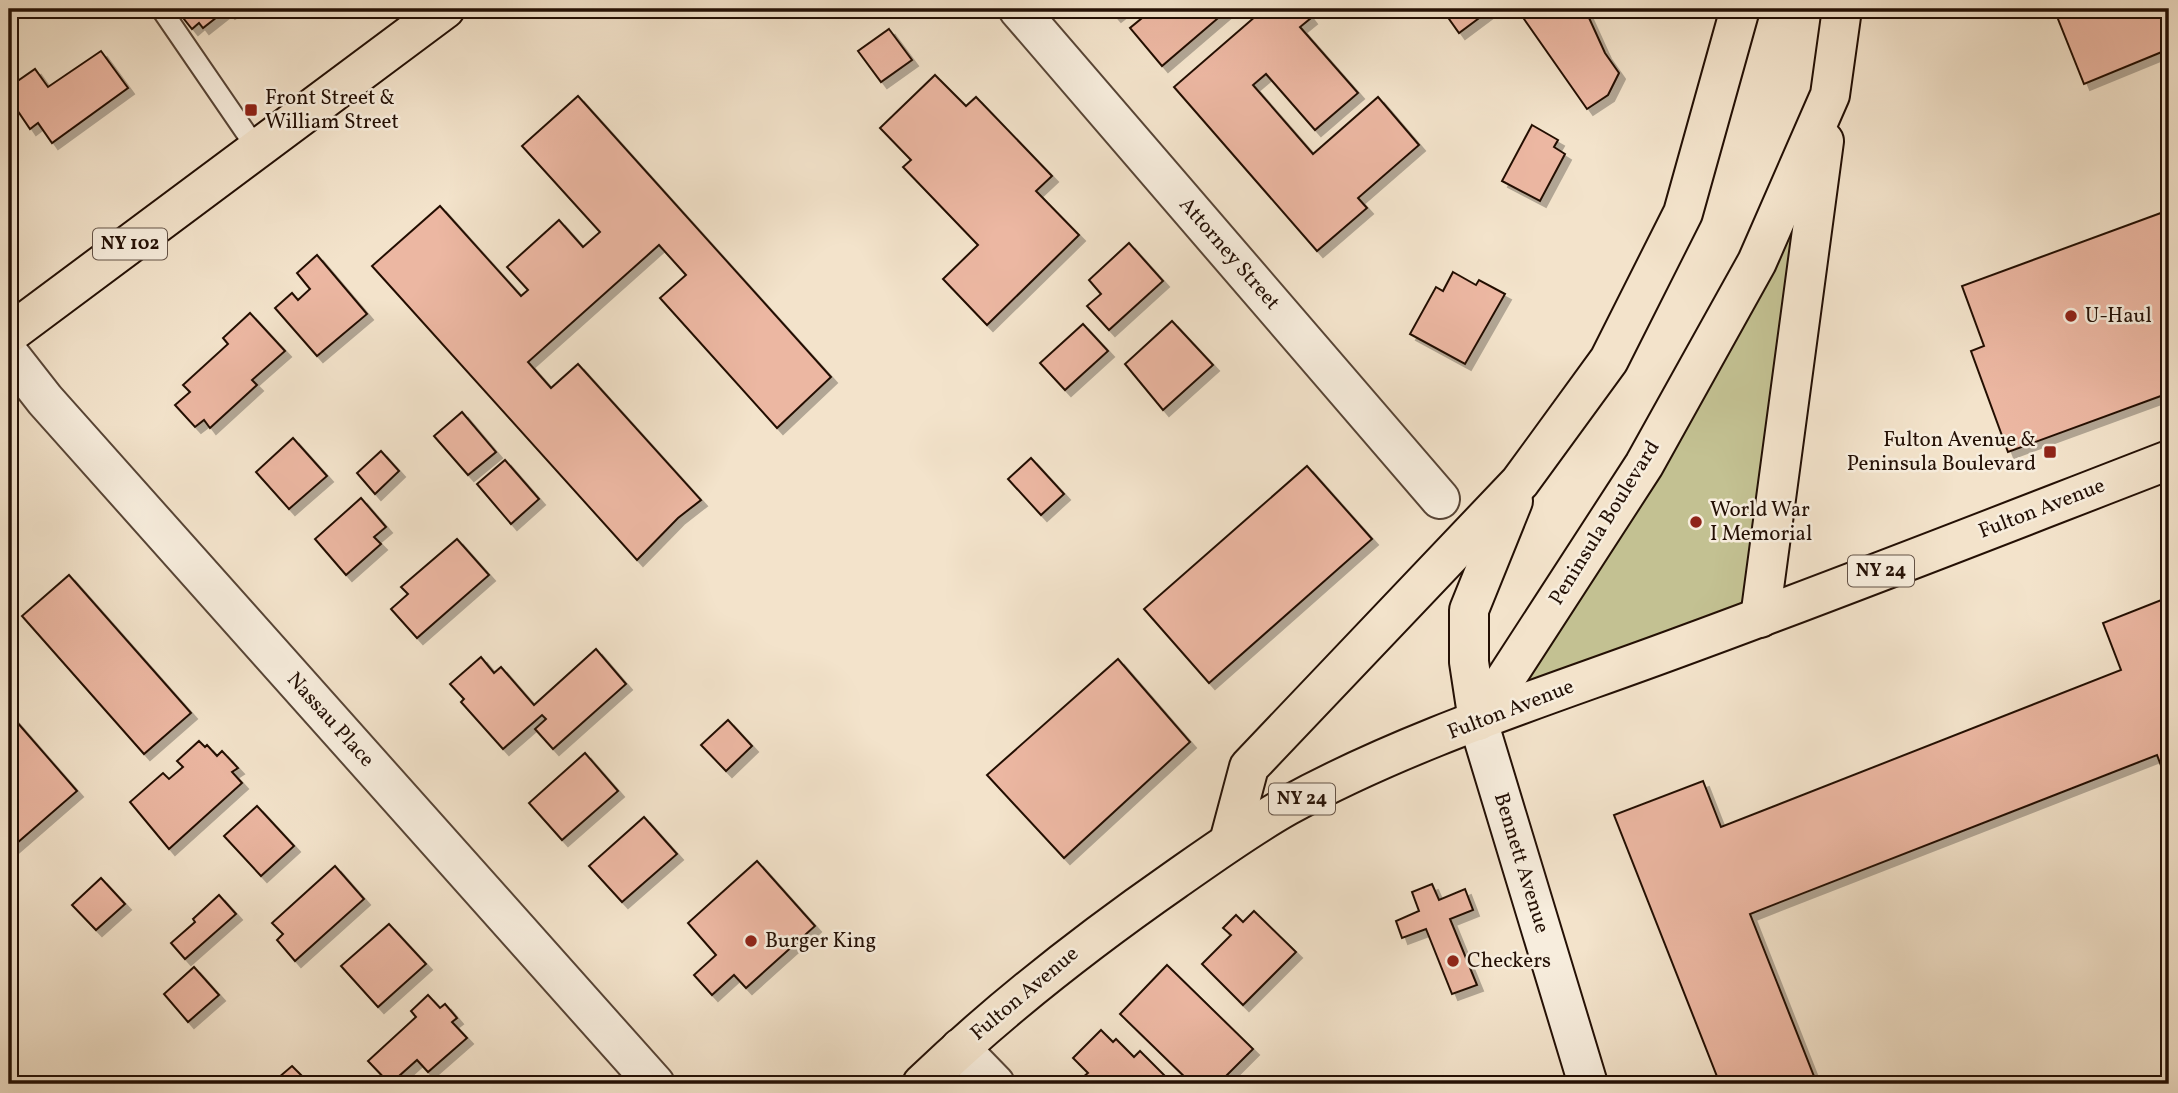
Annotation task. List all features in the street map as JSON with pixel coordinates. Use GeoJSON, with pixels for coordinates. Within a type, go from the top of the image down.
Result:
{"type":"FeatureCollection","features":[{"type":"Feature","properties":{"kind":"main road","name":"NY 102"},"geometry":{"type":"LineString","coordinates":[[9,334],[445,9]]}},
{"type":"Feature","properties":{"kind":"main road"},"geometry":{"type":"LineString","coordinates":[[1229,842],[1249,767],[1520,482],[1609,360],[1683,213],[1740,9]]}},
{"type":"Feature","properties":{"kind":"main road","name":"Peninsula Boulevard"},"geometry":{"type":"LineString","coordinates":[[1760,618],[1842,9]]}},
{"type":"Feature","properties":{"kind":"main road","name":"Peninsula Boulevard"},"geometry":{"type":"LineString","coordinates":[[1478,721],[1644,465],[1757,262],[1830,95]]}},
{"type":"Feature","properties":{"kind":"main road","name":"Fulton Avenue"},"geometry":{"type":"LineString","coordinates":[[922,1084],[960,1048],[1083,946],[1229,842],[1284,808],[1338,780],[1478,721],[1760,618],[2169,460]]}},
{"type":"Feature","properties":{"kind":"main road"},"geometry":{"type":"LineString","coordinates":[[1478,721],[1469,662],[1469,610],[1520,482]]}},
{"type":"Feature","properties":{"kind":"street","name":"Attorney Street"},"geometry":{"type":"LineString","coordinates":[[1018,9],[1440,499]]}},
{"type":"Feature","properties":{"kind":"street","name":"Nassau Place"},"geometry":{"type":"LineString","coordinates":[[9,354],[54,411],[655,1084]]}},
{"type":"Feature","properties":{"kind":"street","name":"Bennett Avenue"},"geometry":{"type":"LineString","coordinates":[[1478,721],[1588,1084]]}},
{"type":"Feature","properties":{"kind":"street"},"geometry":{"type":"LineString","coordinates":[[960,1048],[995,1084]]}},
{"type":"Feature","properties":{"kind":"lane"},"geometry":{"type":"LineString","coordinates":[[161,9],[257,149]]}},
{"type":"Feature","properties":{"kind":"shaded area"},"geometry":{"type":"Polygon","coordinates":[[[1824,115],[1760,618],[1478,721],[1824,115]]]}},
{"type":"Feature","properties":{"kind":"building"},"geometry":{"type":"Polygon","coordinates":[[[176,9],[235,9],[229,13],[226,10],[203,28],[199,23],[192,29],[176,9]]]}},
{"type":"Feature","properties":{"kind":"building"},"geometry":{"type":"Polygon","coordinates":[[[1109,9],[1124,9],[1115,16],[1109,9]]]}},
{"type":"Feature","properties":{"kind":"building"},"geometry":{"type":"Polygon","coordinates":[[[1153,9],[1220,9],[1224,13],[1162,66],[1130,28],[1153,9]]]}},
{"type":"Feature","properties":{"kind":"building"},"geometry":{"type":"Polygon","coordinates":[[[1264,9],[1304,9],[1311,18],[1300,27],[1358,93],[1315,130],[1266,74],[1253,85],[1313,154],[1378,97],[1419,145],[1358,198],[1367,208],[1317,251],[1174,87],[1264,9]]]}},
{"type":"Feature","properties":{"kind":"building"},"geometry":{"type":"Polygon","coordinates":[[[1442,9],[1489,9],[1490,10],[1459,33],[1442,9]]]}},
{"type":"Feature","properties":{"kind":"building"},"geometry":{"type":"Polygon","coordinates":[[[1517,9],[1585,9],[1605,53],[1619,73],[1608,95],[1587,109],[1517,9]]]}},
{"type":"Feature","properties":{"kind":"building"},"geometry":{"type":"Polygon","coordinates":[[[2054,9],[2169,9],[2169,49],[2084,84],[2054,9]]]}},
{"type":"Feature","properties":{"kind":"building"},"geometry":{"type":"Polygon","coordinates":[[[889,29],[912,60],[881,82],[858,51],[889,29]]]}},
{"type":"Feature","properties":{"kind":"building"},"geometry":{"type":"Polygon","coordinates":[[[101,51],[128,88],[52,143],[38,123],[30,129],[9,98],[9,87],[35,69],[48,87],[101,51]]]}},
{"type":"Feature","properties":{"kind":"building"},"geometry":{"type":"Polygon","coordinates":[[[935,75],[966,106],[976,97],[1052,176],[1036,191],[1079,235],[987,325],[943,279],[978,245],[903,167],[911,160],[880,128],[935,75]]]}},
{"type":"Feature","properties":{"kind":"building"},"geometry":{"type":"Polygon","coordinates":[[[578,96],[831,377],[777,428],[660,298],[686,275],[659,245],[528,362],[551,388],[578,364],[701,500],[678,518],[637,560],[372,266],[440,206],[521,296],[528,290],[507,267],[559,220],[583,247],[600,232],[522,146],[578,96]]]}},
{"type":"Feature","properties":{"kind":"building"},"geometry":{"type":"Polygon","coordinates":[[[1532,125],[1558,140],[1554,147],[1565,154],[1540,201],[1502,181],[1532,125]]]}},
{"type":"Feature","properties":{"kind":"building","name":"U-Haul"},"geometry":{"type":"Polygon","coordinates":[[[2169,210],[2169,393],[2008,452],[1971,351],[1984,346],[1962,286],[2169,210]]]}},
{"type":"Feature","properties":{"kind":"building"},"geometry":{"type":"Polygon","coordinates":[[[1129,243],[1163,281],[1109,330],[1087,306],[1101,294],[1089,280],[1129,243]]]}},
{"type":"Feature","properties":{"kind":"building"},"geometry":{"type":"Polygon","coordinates":[[[317,255],[367,314],[317,356],[275,308],[292,293],[298,300],[310,289],[297,273],[317,255]]]}},
{"type":"Feature","properties":{"kind":"building"},"geometry":{"type":"Polygon","coordinates":[[[1453,272],[1476,285],[1479,280],[1505,294],[1465,364],[1410,334],[1436,287],[1443,291],[1453,272]]]}},
{"type":"Feature","properties":{"kind":"building"},"geometry":{"type":"Polygon","coordinates":[[[250,313],[285,351],[252,380],[257,385],[210,428],[204,420],[195,427],[175,405],[190,392],[183,385],[228,344],[223,338],[250,313]]]}},
{"type":"Feature","properties":{"kind":"building"},"geometry":{"type":"Polygon","coordinates":[[[1172,321],[1213,365],[1163,410],[1125,364],[1172,321]]]}},
{"type":"Feature","properties":{"kind":"building"},"geometry":{"type":"Polygon","coordinates":[[[1083,324],[1108,351],[1065,390],[1040,363],[1083,324]]]}},
{"type":"Feature","properties":{"kind":"building"},"geometry":{"type":"Polygon","coordinates":[[[462,412],[496,452],[468,475],[434,436],[462,412]]]}},
{"type":"Feature","properties":{"kind":"building"},"geometry":{"type":"Polygon","coordinates":[[[293,438],[327,476],[289,509],[256,472],[293,438]]]}},
{"type":"Feature","properties":{"kind":"building"},"geometry":{"type":"Polygon","coordinates":[[[381,451],[399,471],[375,494],[357,473],[381,451]]]}},
{"type":"Feature","properties":{"kind":"building"},"geometry":{"type":"Polygon","coordinates":[[[1031,458],[1064,494],[1041,515],[1008,479],[1031,458]]]}},
{"type":"Feature","properties":{"kind":"building"},"geometry":{"type":"Polygon","coordinates":[[[505,460],[539,499],[511,524],[477,484],[505,460]]]}},
{"type":"Feature","properties":{"kind":"building"},"geometry":{"type":"Polygon","coordinates":[[[1307,466],[1372,539],[1209,683],[1144,609],[1307,466]]]}},
{"type":"Feature","properties":{"kind":"building"},"geometry":{"type":"Polygon","coordinates":[[[361,498],[386,527],[374,537],[381,544],[346,575],[315,539],[361,498]]]}},
{"type":"Feature","properties":{"kind":"building"},"geometry":{"type":"Polygon","coordinates":[[[457,539],[489,575],[417,638],[391,609],[408,594],[401,587],[457,539]]]}},
{"type":"Feature","properties":{"kind":"building"},"geometry":{"type":"Polygon","coordinates":[[[69,575],[191,713],[144,754],[22,616],[69,575]]]}},
{"type":"Feature","properties":{"kind":"building"},"geometry":{"type":"Polygon","coordinates":[[[2169,597],[2169,787],[2157,755],[1750,914],[1817,1084],[1720,1084],[1614,815],[1703,781],[1721,827],[2121,670],[2103,623],[2169,597]]]}},
{"type":"Feature","properties":{"kind":"building"},"geometry":{"type":"Polygon","coordinates":[[[596,649],[626,684],[553,749],[535,729],[546,719],[542,715],[503,749],[461,702],[464,699],[450,684],[481,657],[494,673],[501,667],[534,705],[596,649]]]}},
{"type":"Feature","properties":{"kind":"building"},"geometry":{"type":"Polygon","coordinates":[[[1118,659],[1190,742],[1064,858],[987,775],[1118,659]]]}},
{"type":"Feature","properties":{"kind":"building"},"geometry":{"type":"Polygon","coordinates":[[[9,713],[77,791],[9,850],[9,713]]]}},
{"type":"Feature","properties":{"kind":"building"},"geometry":{"type":"Polygon","coordinates":[[[728,720],[752,746],[726,771],[701,745],[728,720]]]}},
{"type":"Feature","properties":{"kind":"building"},"geometry":{"type":"Polygon","coordinates":[[[199,741],[217,756],[222,751],[238,768],[232,772],[242,783],[169,849],[130,802],[163,773],[169,779],[183,767],[177,761],[199,741]]]}},
{"type":"Feature","properties":{"kind":"building"},"geometry":{"type":"Polygon","coordinates":[[[585,753],[618,791],[562,840],[529,803],[585,753]]]}},
{"type":"Feature","properties":{"kind":"building"},"geometry":{"type":"Polygon","coordinates":[[[257,806],[294,846],[261,876],[224,836],[257,806]]]}},
{"type":"Feature","properties":{"kind":"building"},"geometry":{"type":"Polygon","coordinates":[[[644,817],[677,854],[622,902],[589,866],[644,817]]]}},
{"type":"Feature","properties":{"kind":"building","name":"Burger King"},"geometry":{"type":"Polygon","coordinates":[[[757,861],[815,926],[746,988],[734,975],[712,995],[694,975],[716,955],[688,923],[757,861]]]}},
{"type":"Feature","properties":{"kind":"building"},"geometry":{"type":"Polygon","coordinates":[[[335,866],[364,899],[295,961],[277,940],[283,934],[272,923],[335,866]]]}},
{"type":"Feature","properties":{"kind":"building"},"geometry":{"type":"Polygon","coordinates":[[[101,878],[125,904],[96,930],[72,905],[101,878]]]}},
{"type":"Feature","properties":{"kind":"building","name":"Checkers"},"geometry":{"type":"Polygon","coordinates":[[[1432,884],[1439,900],[1465,889],[1473,910],[1450,919],[1477,985],[1452,994],[1426,929],[1402,938],[1396,921],[1419,911],[1412,892],[1432,884]]]}},
{"type":"Feature","properties":{"kind":"building"},"geometry":{"type":"Polygon","coordinates":[[[219,895],[236,914],[185,959],[171,943],[195,922],[193,919],[219,895]]]}},
{"type":"Feature","properties":{"kind":"building"},"geometry":{"type":"Polygon","coordinates":[[[1254,911],[1296,952],[1243,1005],[1202,964],[1231,935],[1223,928],[1236,915],[1243,922],[1254,911]]]}},
{"type":"Feature","properties":{"kind":"building"},"geometry":{"type":"Polygon","coordinates":[[[389,924],[426,964],[378,1007],[341,966],[389,924]]]}},
{"type":"Feature","properties":{"kind":"building"},"geometry":{"type":"Polygon","coordinates":[[[1167,965],[1253,1049],[1218,1084],[1192,1084],[1120,1014],[1167,965]]]}},
{"type":"Feature","properties":{"kind":"building"},"geometry":{"type":"Polygon","coordinates":[[[194,967],[219,995],[188,1022],[164,994],[194,967]]]}},
{"type":"Feature","properties":{"kind":"building"},"geometry":{"type":"Polygon","coordinates":[[[428,995],[440,1008],[445,1004],[457,1018],[452,1022],[467,1038],[428,1072],[417,1060],[390,1084],[368,1061],[416,1017],[411,1011],[428,995]]]}},
{"type":"Feature","properties":{"kind":"building"},"geometry":{"type":"Polygon","coordinates":[[[1101,1030],[1113,1042],[1116,1039],[1134,1057],[1140,1051],[1171,1082],[1090,1084],[1083,1077],[1088,1073],[1073,1058],[1101,1030]]]}},
{"type":"Feature","properties":{"kind":"building"},"geometry":{"type":"Polygon","coordinates":[[[292,1066],[308,1082],[306,1084],[271,1084],[292,1066]]]}},
{"type":"Feature","properties":{"kind":"place","name":"Front Street & William Street"},"geometry":{"type":"Point","coordinates":[251,110]}},
{"type":"Feature","properties":{"kind":"place","name":"U-Haul"},"geometry":{"type":"Point","coordinates":[2071,316]}},
{"type":"Feature","properties":{"kind":"place","name":"Fulton Avenue & Peninsula Boulevard"},"geometry":{"type":"Point","coordinates":[2050,452]}},
{"type":"Feature","properties":{"kind":"place","name":"World War I Memorial"},"geometry":{"type":"Point","coordinates":[1696,522]}},
{"type":"Feature","properties":{"kind":"place","name":"Burger King"},"geometry":{"type":"Point","coordinates":[751,941]}},
{"type":"Feature","properties":{"kind":"place","name":"Checkers"},"geometry":{"type":"Point","coordinates":[1453,961]}}]}
